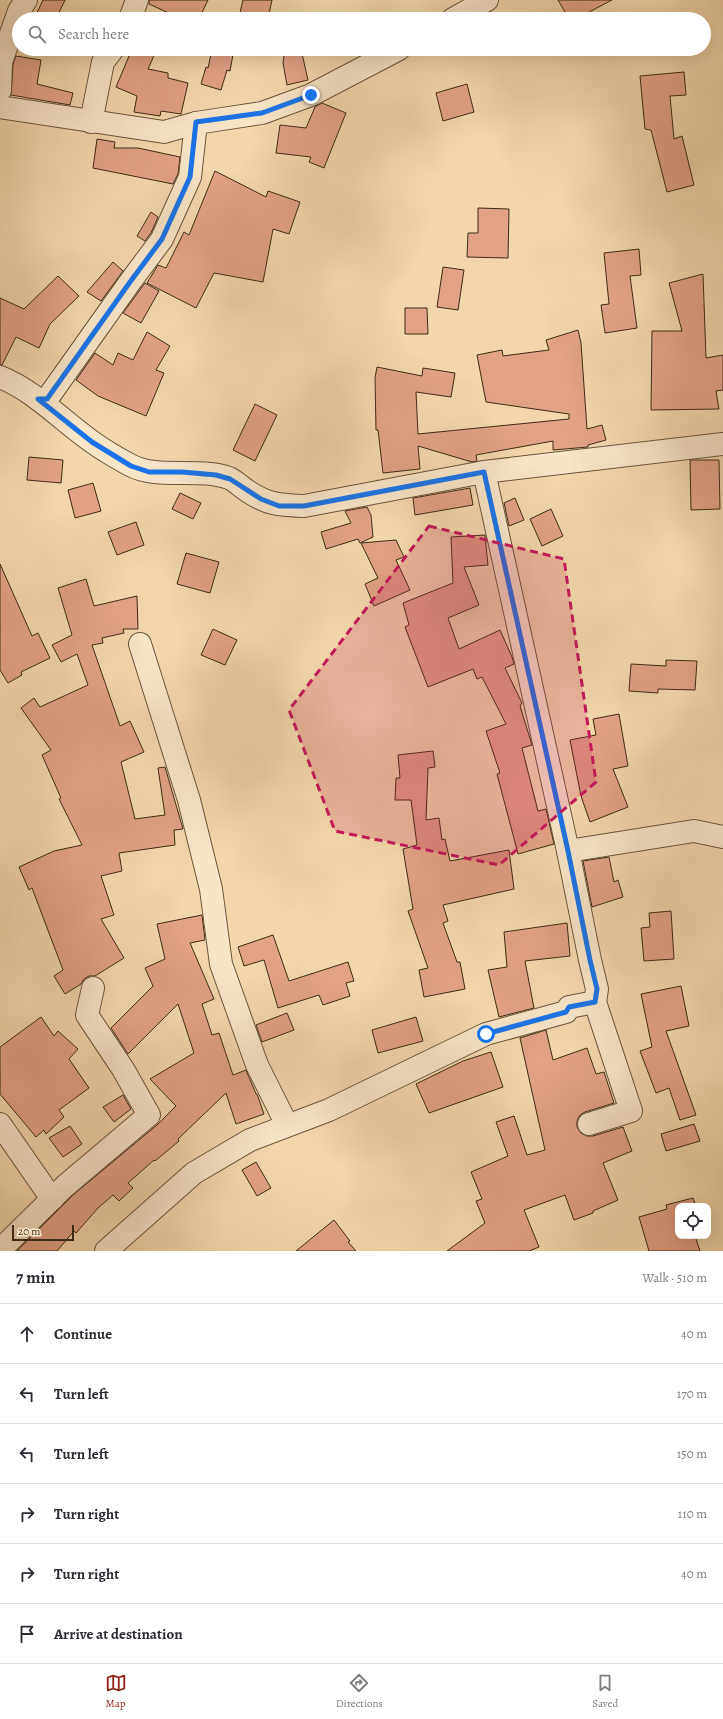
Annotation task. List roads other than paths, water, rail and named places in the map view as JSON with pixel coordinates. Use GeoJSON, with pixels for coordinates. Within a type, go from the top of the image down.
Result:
{"type":"FeatureCollection","features":[{"type":"Feature","properties":{"kind":"street"},"geometry":{"type":"LineString","coordinates":[[19,12],[26,0]]}},
{"type":"Feature","properties":{"kind":"street"},"geometry":{"type":"LineString","coordinates":[[133,12],[137,0]]}},
{"type":"Feature","properties":{"kind":"street"},"geometry":{"type":"LineString","coordinates":[[466,12],[487,0]]}},
{"type":"Feature","properties":{"kind":"street"},"geometry":{"type":"LineString","coordinates":[[0,90],[1,62],[12,31]]}},
{"type":"Feature","properties":{"kind":"street"},"geometry":{"type":"LineString","coordinates":[[91,122],[104,62],[108,56]]}},
{"type":"Feature","properties":{"kind":"street"},"geometry":{"type":"LineString","coordinates":[[0,107],[164,132],[196,122],[262,113],[311,95],[386,56]]}},
{"type":"Feature","properties":{"kind":"street"},"geometry":{"type":"LineString","coordinates":[[38,399],[47,399],[162,239],[190,177],[196,122]]}},
{"type":"Feature","properties":{"kind":"street"},"geometry":{"type":"LineString","coordinates":[[0,376],[38,399],[92,442],[131,466],[149,472],[182,472],[216,475],[230,479],[261,499],[279,506],[304,506],[484,472],[643,455],[723,444]]}},
{"type":"Feature","properties":{"kind":"street"},"geometry":{"type":"LineString","coordinates":[[484,472],[597,989],[595,1002],[631,1111],[590,1124]]}},
{"type":"Feature","properties":{"kind":"street"},"geometry":{"type":"LineString","coordinates":[[140,644],[190,800],[211,889],[221,964],[257,1065],[287,1125]]}},
{"type":"Feature","properties":{"kind":"street"},"geometry":{"type":"LineString","coordinates":[[568,851],[694,831],[723,837]]}},
{"type":"Feature","properties":{"kind":"street"},"geometry":{"type":"LineString","coordinates":[[0,1250],[52,1199],[149,1115],[123,1069],[87,1015],[93,988]]}},
{"type":"Feature","properties":{"kind":"street"},"geometry":{"type":"LineString","coordinates":[[106,1251],[194,1173],[250,1140],[329,1110],[486,1034],[566,1012],[569,1007],[595,1002]]}},
{"type":"Feature","properties":{"kind":"street"},"geometry":{"type":"LineString","coordinates":[[0,1124],[52,1199]]}}]}
